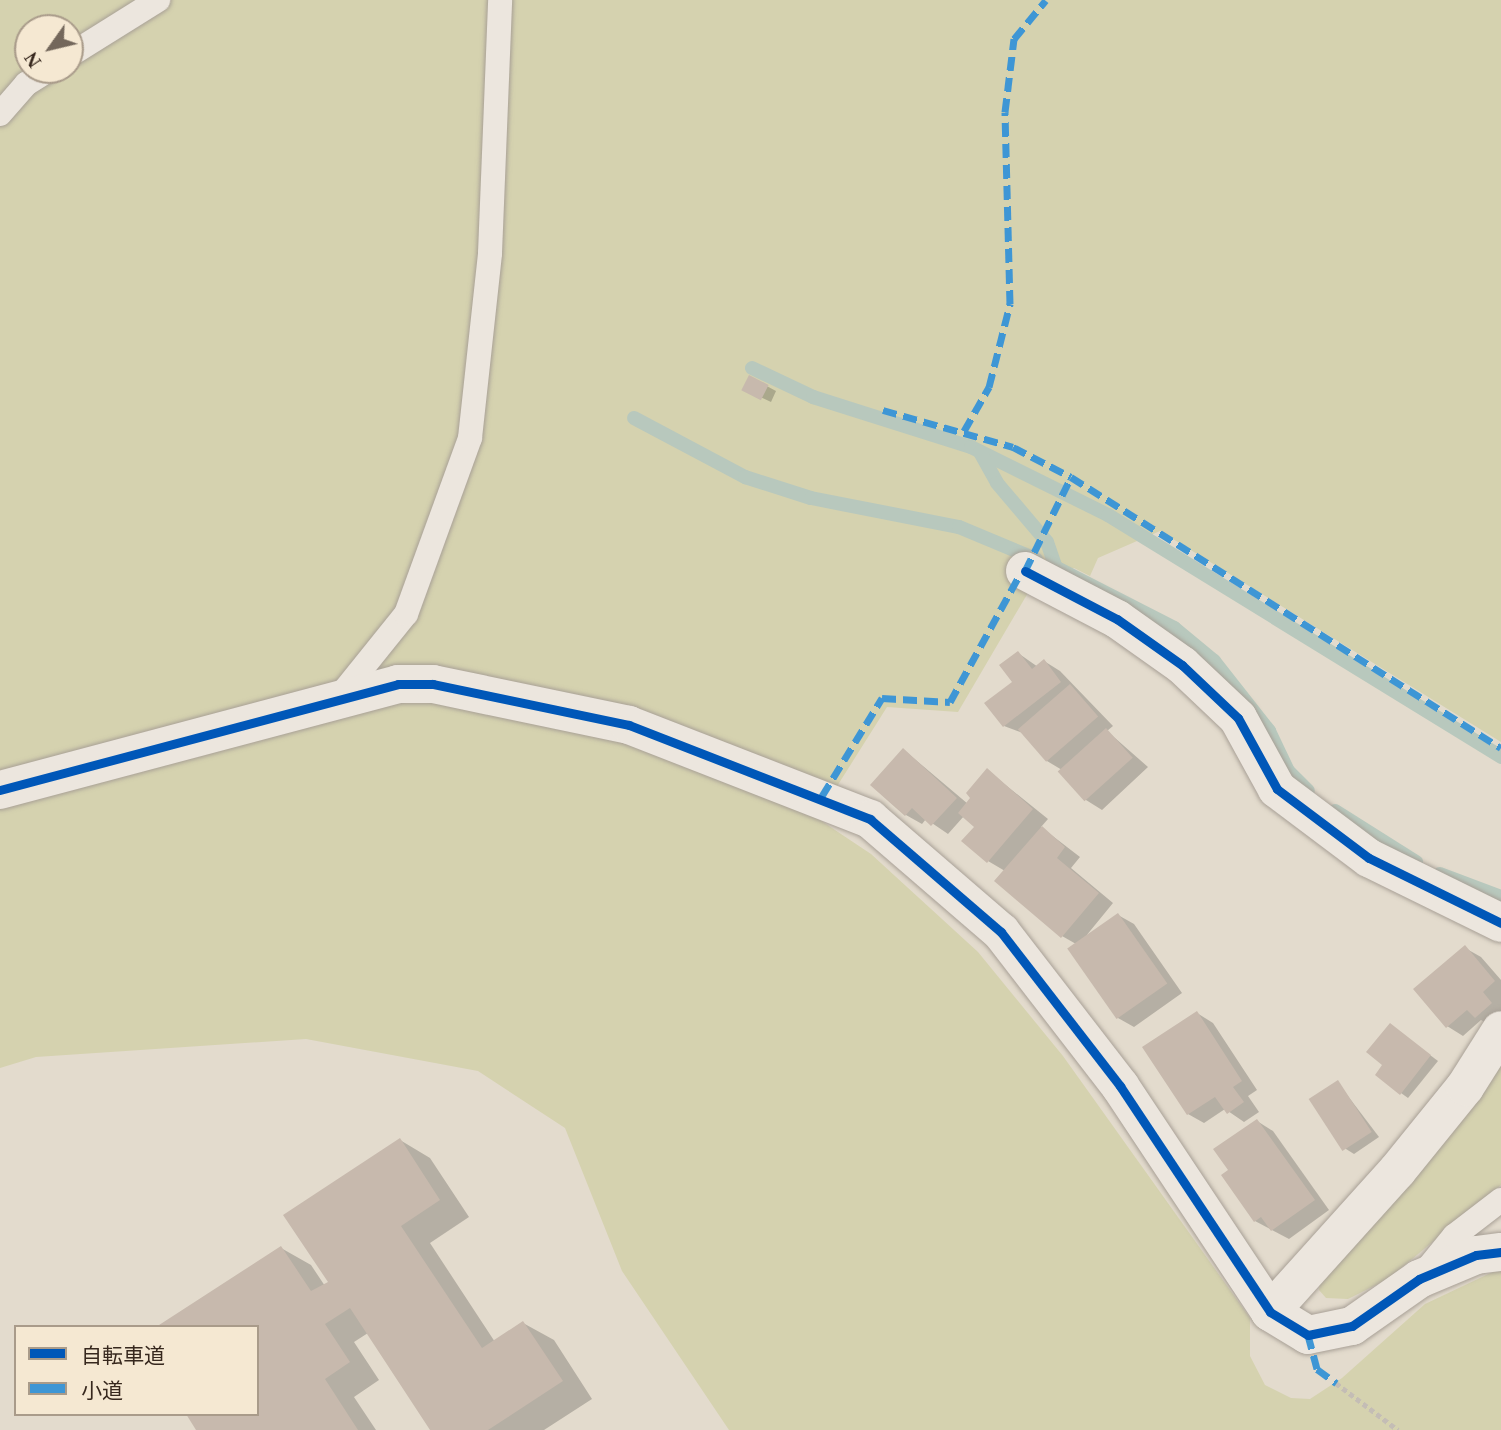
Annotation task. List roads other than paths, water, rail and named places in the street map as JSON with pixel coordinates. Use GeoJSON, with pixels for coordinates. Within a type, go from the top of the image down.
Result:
{"type":"FeatureCollection","features":[{"type":"Feature","properties":{"kind":"street"},"geometry":{"type":"LineString","coordinates":[[1025,571],[1117,619],[1182,665],[1238,718],[1277,789],[1369,858],[1501,923]]}},
{"type":"Feature","properties":{"kind":"street"},"geometry":{"type":"LineString","coordinates":[[0,790],[340,696],[398,684],[433,684],[629,725],[870,819],[1001,932],[1120,1086],[1270,1312],[1308,1335],[1352,1326],[1419,1279],[1476,1255],[1501,1252]]}},
{"type":"Feature","properties":{"kind":"street"},"geometry":{"type":"LineString","coordinates":[[1270,1312],[1396,1171],[1465,1087],[1501,1030]]}},
{"type":"Feature","properties":{"kind":"lane"},"geometry":{"type":"LineString","coordinates":[[84,46],[158,0]]}},
{"type":"Feature","properties":{"kind":"lane"},"geometry":{"type":"LineString","coordinates":[[340,696],[406,614],[470,438],[490,253],[500,0]]}},
{"type":"Feature","properties":{"kind":"lane"},"geometry":{"type":"LineString","coordinates":[[0,114],[26,84]]}},
{"type":"Feature","properties":{"kind":"lane"},"geometry":{"type":"LineString","coordinates":[[1419,1279],[1454,1236],[1501,1200]]}},
{"type":"Feature","properties":{"kind":"waterway"},"geometry":{"type":"LineString","coordinates":[[752,368],[813,397],[971,447],[1108,515],[1501,757]]}},
{"type":"Feature","properties":{"kind":"waterway"},"geometry":{"type":"LineString","coordinates":[[634,418],[745,477],[811,498],[959,527],[1036,559]]}},
{"type":"Feature","properties":{"kind":"waterway"},"geometry":{"type":"LineString","coordinates":[[980,452],[997,483],[1047,542],[1056,568]]}},
{"type":"Feature","properties":{"kind":"waterway"},"geometry":{"type":"LineString","coordinates":[[1055,567],[1174,628],[1214,661],[1269,731],[1288,771],[1308,791]]}},
{"type":"Feature","properties":{"kind":"waterway"},"geometry":{"type":"LineString","coordinates":[[1335,811],[1416,862]]}},
{"type":"Feature","properties":{"kind":"waterway"},"geometry":{"type":"LineString","coordinates":[[1440,874],[1501,897]]}}]}
